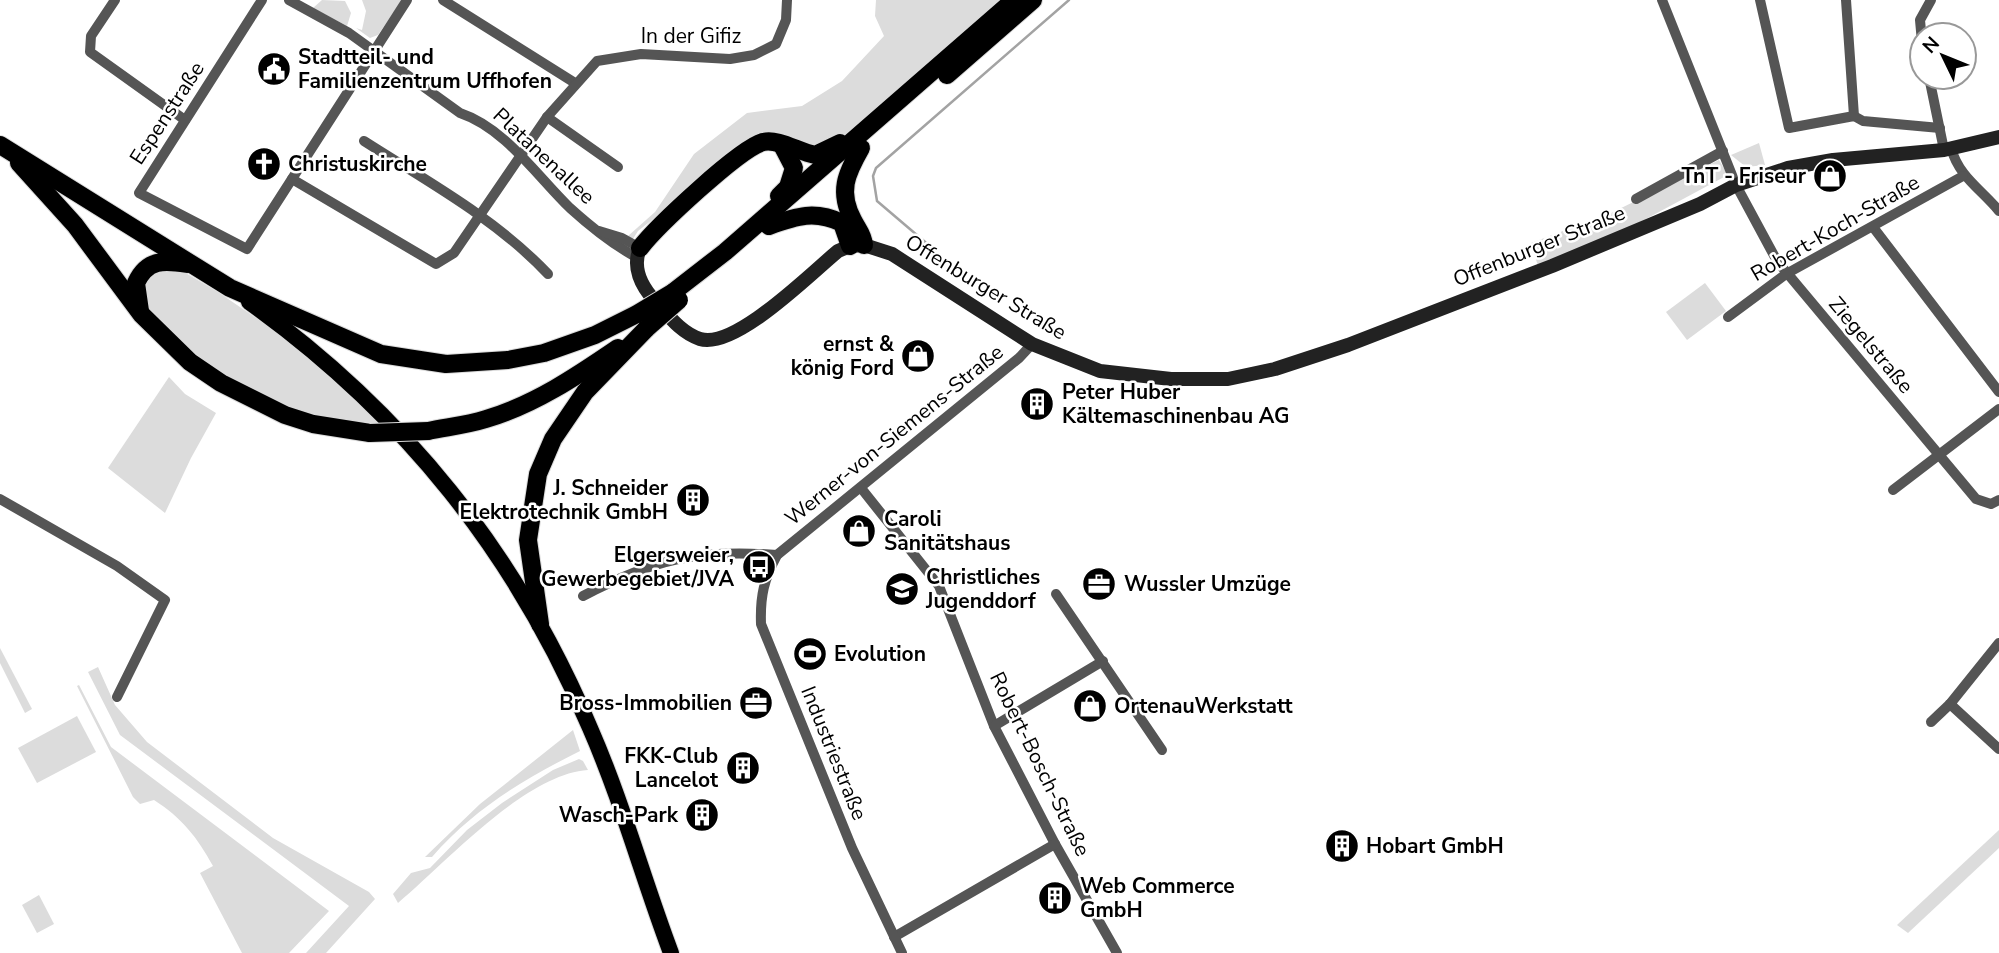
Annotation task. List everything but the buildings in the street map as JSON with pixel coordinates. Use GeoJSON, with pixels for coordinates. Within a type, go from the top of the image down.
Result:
{"type":"FeatureCollection","features":[{"type":"Feature","properties":{"kind":"highway"},"geometry":{"type":"LineString","coordinates":[[707,271],[722,267],[769,226],[1014,0]]}},
{"type":"Feature","properties":{"kind":"highway"},"geometry":{"type":"LineString","coordinates":[[4,148],[75,225],[141,314],[190,362],[252,401],[313,424],[370,433],[428,431],[486,419],[573,379],[1032,0]]}},
{"type":"Feature","properties":{"kind":"highway"},"geometry":{"type":"LineString","coordinates":[[638,252],[669,216],[748,149],[762,142],[815,155],[863,139]]}},
{"type":"Feature","properties":{"kind":"highway"},"geometry":{"type":"LineString","coordinates":[[769,226],[807,214],[821,214],[842,223],[857,245],[863,234],[843,194],[844,182],[863,139]]}},
{"type":"Feature","properties":{"kind":"highway"},"geometry":{"type":"LineString","coordinates":[[707,271],[729,240],[788,187],[794,168],[782,145]]}},
{"type":"Feature","properties":{"kind":"highway"},"geometry":{"type":"LineString","coordinates":[[4,148],[230,288],[381,354],[419,362],[470,364],[544,353],[642,321]]}},
{"type":"Feature","properties":{"kind":"highway"},"geometry":{"type":"LineString","coordinates":[[141,314],[136,283],[146,267],[164,260],[194,265]]}},
{"type":"Feature","properties":{"kind":"highway"},"geometry":{"type":"LineString","coordinates":[[540,624],[528,540],[538,474],[553,439],[585,392],[642,321]]}},
{"type":"Feature","properties":{"kind":"main road"},"geometry":{"type":"LineString","coordinates":[[230,288],[335,368],[391,421],[473,518],[540,624],[582,707],[671,953]]}},
{"type":"Feature","properties":{"kind":"street"},"geometry":{"type":"LineString","coordinates":[[115,0],[91,36],[90,52],[185,120]]}},
{"type":"Feature","properties":{"kind":"street","name":"Espenstraße"},"geometry":{"type":"LineString","coordinates":[[262,0],[139,192],[247,248],[407,0]]}},
{"type":"Feature","properties":{"kind":"street","name":"Platanenallee"},"geometry":{"type":"LineString","coordinates":[[289,0],[375,51],[460,113],[473,117],[520,155],[595,230],[622,238],[638,252]]}},
{"type":"Feature","properties":{"kind":"street"},"geometry":{"type":"LineString","coordinates":[[443,0],[575,83]]}},
{"type":"Feature","properties":{"kind":"street","name":"Ziegelstraße"},"geometry":{"type":"LineString","coordinates":[[1662,0],[1734,182],[1786,274],[1976,499],[1991,504],[1999,500]]}},
{"type":"Feature","properties":{"kind":"street"},"geometry":{"type":"LineString","coordinates":[[1760,0],[1789,128],[1854,116],[1863,121],[1940,128]]}},
{"type":"Feature","properties":{"kind":"street"},"geometry":{"type":"LineString","coordinates":[[1846,0],[1854,116]]}},
{"type":"Feature","properties":{"kind":"street"},"geometry":{"type":"LineString","coordinates":[[1920,21],[1931,0]]}},
{"type":"Feature","properties":{"kind":"street","name":"In der Gifiz"},"geometry":{"type":"LineString","coordinates":[[292,179],[436,264],[454,253],[547,117],[597,61],[641,54],[730,59],[754,55],[776,44],[786,20],[789,2]]}},
{"type":"Feature","properties":{"kind":"street"},"geometry":{"type":"LineString","coordinates":[[1932,91],[1940,128],[1948,149],[1964,176],[1985,194],[1999,211]]}},
{"type":"Feature","properties":{"kind":"street"},"geometry":{"type":"LineString","coordinates":[[547,117],[618,167]]}},
{"type":"Feature","properties":{"kind":"street","name":"Offenburger Straße"},"geometry":{"type":"LineString","coordinates":[[857,245],[892,254],[1032,344],[1100,371],[1171,379],[1228,379],[1275,369],[1361,340],[1552,265],[1664,217],[1678,205],[1759,169],[1948,149],[1999,137]]}},
{"type":"Feature","properties":{"kind":"street"},"geometry":{"type":"LineString","coordinates":[[364,141],[501,229],[548,274]]}},
{"type":"Feature","properties":{"kind":"street"},"geometry":{"type":"LineString","coordinates":[[1636,200],[1723,151]]}},
{"type":"Feature","properties":{"kind":"street","name":"Robert-Koch-Straße"},"geometry":{"type":"LineString","coordinates":[[1728,317],[1786,274],[1964,176]]}},
{"type":"Feature","properties":{"kind":"street"},"geometry":{"type":"LineString","coordinates":[[1873,227],[1999,392]]}},
{"type":"Feature","properties":{"kind":"street"},"geometry":{"type":"LineString","coordinates":[[638,252],[638,275],[649,295],[681,328],[701,340],[718,340],[739,332],[838,251],[857,245]]}},
{"type":"Feature","properties":{"kind":"street","name":"Werner-von-Siemens-Straße"},"geometry":{"type":"LineString","coordinates":[[765,578],[777,555],[1020,358],[1032,344]]}},
{"type":"Feature","properties":{"kind":"street"},"geometry":{"type":"LineString","coordinates":[[1893,489],[1999,409]]}},
{"type":"Feature","properties":{"kind":"street","name":"Robert-Bosch-Straße"},"geometry":{"type":"LineString","coordinates":[[861,488],[939,586],[994,726],[1055,844],[1117,953]]}},
{"type":"Feature","properties":{"kind":"street"},"geometry":{"type":"LineString","coordinates":[[0,499],[117,566],[165,600],[117,697]]}},
{"type":"Feature","properties":{"kind":"street","name":"Werner-von-Siemens-Straße"},"geometry":{"type":"LineString","coordinates":[[583,596],[627,573],[670,560],[718,552],[777,555]]}},
{"type":"Feature","properties":{"kind":"street","name":"Industriestraße"},"geometry":{"type":"LineString","coordinates":[[765,578],[760,598],[761,624],[846,836],[902,953]]}},
{"type":"Feature","properties":{"kind":"street"},"geometry":{"type":"LineString","coordinates":[[1056,594],[1162,750]]}},
{"type":"Feature","properties":{"kind":"street"},"geometry":{"type":"LineString","coordinates":[[1931,722],[1950,704],[1999,643]]}},
{"type":"Feature","properties":{"kind":"street"},"geometry":{"type":"LineString","coordinates":[[994,726],[1103,661]]}},
{"type":"Feature","properties":{"kind":"street"},"geometry":{"type":"LineString","coordinates":[[1950,704],[1999,749]]}},
{"type":"Feature","properties":{"kind":"street"},"geometry":{"type":"LineString","coordinates":[[894,937],[1055,844]]}},
{"type":"Feature","properties":{"kind":"shaded area"},"geometry":{"type":"Polygon","coordinates":[[[322,0],[345,1],[351,13],[347,26],[313,8],[322,0]]]}},
{"type":"Feature","properties":{"kind":"shaded area"},"geometry":{"type":"Polygon","coordinates":[[[362,0],[402,0],[378,35],[370,38],[356,28],[362,30],[366,11],[362,0]]]}},
{"type":"Feature","properties":{"kind":"shaded area"},"geometry":{"type":"Polygon","coordinates":[[[876,0],[1007,0],[837,142],[824,150],[779,137],[690,190],[638,231],[633,239],[628,236],[655,212],[694,154],[747,113],[802,106],[842,81],[884,36],[875,16],[876,0]]]}},
{"type":"Feature","properties":{"kind":"shaded area"},"geometry":{"type":"Polygon","coordinates":[[[1759,143],[1765,165],[1746,167],[1731,155],[1759,143]]]}},
{"type":"Feature","properties":{"kind":"shaded area"},"geometry":{"type":"Polygon","coordinates":[[[1719,160],[1726,172],[1724,177],[1631,227],[1538,266],[1531,243],[1611,213],[1719,160]]]}},
{"type":"Feature","properties":{"kind":"shaded area"},"geometry":{"type":"Polygon","coordinates":[[[172,265],[218,292],[300,348],[381,424],[320,418],[277,406],[190,356],[143,306],[140,281],[147,271],[172,265]]]}},
{"type":"Feature","properties":{"kind":"shaded area"},"geometry":{"type":"Polygon","coordinates":[[[1705,283],[1726,311],[1687,340],[1666,312],[1705,283]]]}},
{"type":"Feature","properties":{"kind":"shaded area"},"geometry":{"type":"Polygon","coordinates":[[[169,377],[185,394],[216,413],[165,513],[108,468],[169,377]]]}},
{"type":"Feature","properties":{"kind":"shaded area"},"geometry":{"type":"Polygon","coordinates":[[[0,648],[32,709],[25,713],[0,663],[0,648]]]}},
{"type":"Feature","properties":{"kind":"shaded area"},"geometry":{"type":"Polygon","coordinates":[[[98,667],[115,705],[147,742],[273,838],[369,892],[375,899],[326,953],[306,953],[349,906],[120,735],[88,672],[98,667]]]}},
{"type":"Feature","properties":{"kind":"shaded area"},"geometry":{"type":"Polygon","coordinates":[[[79,685],[111,747],[329,911],[289,953],[242,953],[200,873],[213,866],[207,856],[195,837],[173,814],[154,800],[140,804],[133,797],[77,686],[79,685]]]}},
{"type":"Feature","properties":{"kind":"shaded area"},"geometry":{"type":"Polygon","coordinates":[[[77,716],[96,752],[37,783],[18,748],[77,716]]]}},
{"type":"Feature","properties":{"kind":"shaded area"},"geometry":{"type":"Polygon","coordinates":[[[573,730],[580,751],[501,796],[465,824],[432,857],[425,857],[480,804],[573,730]]]}},
{"type":"Feature","properties":{"kind":"shaded area"},"geometry":{"type":"Polygon","coordinates":[[[579,759],[588,770],[564,775],[513,803],[398,903],[393,894],[411,873],[430,868],[467,830],[502,803],[553,770],[579,759]]]}},
{"type":"Feature","properties":{"kind":"shaded area"},"geometry":{"type":"Polygon","coordinates":[[[1999,830],[1999,848],[1908,933],[1897,925],[1999,830]]]}},
{"type":"Feature","properties":{"kind":"shaded area"},"geometry":{"type":"Polygon","coordinates":[[[39,895],[54,924],[37,933],[22,905],[39,895]]]}},
{"type":"Feature","properties":{"kind":"waterway"},"geometry":{"type":"LineString","coordinates":[[932,254],[931,247],[877,201],[873,176],[876,168],[1069,0]]}},
{"type":"Feature","properties":{"kind":"place","name":"Stadtteil- und Familienzentrum Uffhofen"},"geometry":{"type":"Point","coordinates":[274,69]}},
{"type":"Feature","properties":{"kind":"place","name":"Christuskirche"},"geometry":{"type":"Point","coordinates":[264,164]}},
{"type":"Feature","properties":{"kind":"place","name":"TnT - Friseur"},"geometry":{"type":"Point","coordinates":[1830,176]}},
{"type":"Feature","properties":{"kind":"place","name":"ernst & könig Ford"},"geometry":{"type":"Point","coordinates":[918,356]}},
{"type":"Feature","properties":{"kind":"place","name":"Peter Huber Kältemaschinenbau AG"},"geometry":{"type":"Point","coordinates":[1037,404]}},
{"type":"Feature","properties":{"kind":"place","name":"J. Schneider Elektrotechnik GmbH"},"geometry":{"type":"Point","coordinates":[693,500]}},
{"type":"Feature","properties":{"kind":"place","name":"Caroli Sanitätshaus"},"geometry":{"type":"Point","coordinates":[859,531]}},
{"type":"Feature","properties":{"kind":"place","name":"Elgersweier, Gewerbegebiet/JVA"},"geometry":{"type":"Point","coordinates":[759,567]}},
{"type":"Feature","properties":{"kind":"place","name":"Wussler Umzüge"},"geometry":{"type":"Point","coordinates":[1099,584]}},
{"type":"Feature","properties":{"kind":"place","name":"Christliches Jugenddorf"},"geometry":{"type":"Point","coordinates":[902,589]}},
{"type":"Feature","properties":{"kind":"place","name":"Evolution"},"geometry":{"type":"Point","coordinates":[810,654]}},
{"type":"Feature","properties":{"kind":"place","name":"Bross-Immobilien"},"geometry":{"type":"Point","coordinates":[756,703]}},
{"type":"Feature","properties":{"kind":"place","name":"OrtenauWerkstatt"},"geometry":{"type":"Point","coordinates":[1090,706]}},
{"type":"Feature","properties":{"kind":"place","name":"FKK-Club Lancelot"},"geometry":{"type":"Point","coordinates":[743,768]}},
{"type":"Feature","properties":{"kind":"place","name":"Wasch-Park"},"geometry":{"type":"Point","coordinates":[702,815]}},
{"type":"Feature","properties":{"kind":"place","name":"Hobart GmbH"},"geometry":{"type":"Point","coordinates":[1342,846]}},
{"type":"Feature","properties":{"kind":"place","name":"Web Commerce GmbH"},"geometry":{"type":"Point","coordinates":[1055,898]}}]}
